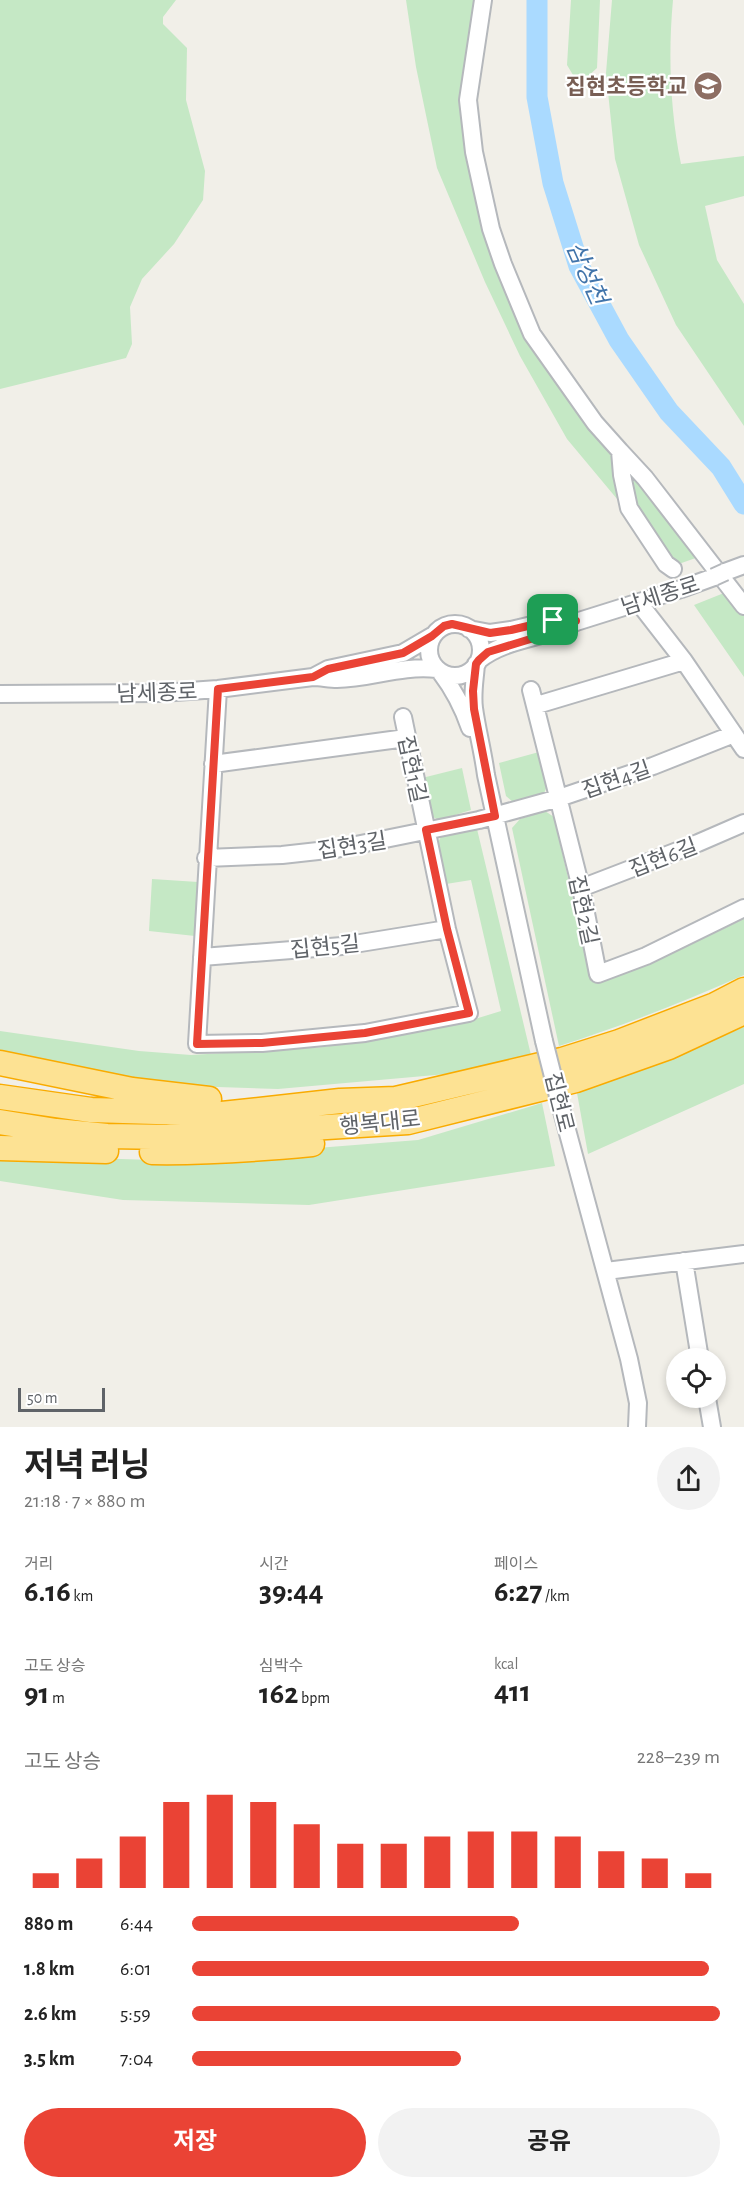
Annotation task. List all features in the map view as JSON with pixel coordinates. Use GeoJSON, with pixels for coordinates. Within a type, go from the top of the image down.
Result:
{"type":"FeatureCollection","features":[{"type":"Feature","properties":{"kind":"highway","name":"행복대로"},"geometry":{"type":"LineString","coordinates":[[0,1097],[91,1110],[222,1114],[340,1101],[396,1099],[562,1060],[619,1042],[694,1013],[744,990]]}},
{"type":"Feature","properties":{"kind":"highway","name":"행복대로"},"geometry":{"type":"LineString","coordinates":[[0,1122],[107,1136],[168,1137],[408,1122],[576,1080],[669,1047],[744,1012]]}},
{"type":"Feature","properties":{"kind":"highway"},"geometry":{"type":"LineString","coordinates":[[0,1063],[132,1090],[196,1099],[340,1101]]}},
{"type":"Feature","properties":{"kind":"highway"},"geometry":{"type":"LineString","coordinates":[[0,1148],[187,1153],[252,1150],[347,1140],[408,1122]]}},
{"type":"Feature","properties":{"kind":"street"},"geometry":{"type":"LineString","coordinates":[[483,0],[468,100],[474,153],[491,229],[532,334],[597,424],[645,478],[744,606]]}},
{"type":"Feature","properties":{"kind":"street"},"geometry":{"type":"LineString","coordinates":[[620,451],[629,508],[666,564],[673,569]]}},
{"type":"Feature","properties":{"kind":"street","name":"남세종로"},"geometry":{"type":"LineString","coordinates":[[478,662],[488,652],[560,630],[576,621],[639,603],[744,565]]}},
{"type":"Feature","properties":{"kind":"street"},"geometry":{"type":"LineString","coordinates":[[639,603],[684,661],[744,749]]}},
{"type":"Feature","properties":{"kind":"street","name":"남세종로"},"geometry":{"type":"LineString","coordinates":[[469,628],[490,633],[553,620],[576,621]]}},
{"type":"Feature","properties":{"kind":"street"},"geometry":{"type":"LineString","coordinates":[[452,624],[469,628],[480,643],[481,652],[478,662],[467,673],[459,676],[439,671],[429,653],[432,636],[444,626],[452,624]]}},
{"type":"Feature","properties":{"kind":"street","name":"남세종로"},"geometry":{"type":"LineString","coordinates":[[313,677],[328,669],[403,653],[432,636]]}},
{"type":"Feature","properties":{"kind":"street","name":"집현2길"},"geometry":{"type":"LineString","coordinates":[[684,661],[534,697],[581,888],[598,974],[646,956],[744,908]]}},
{"type":"Feature","properties":{"kind":"street","name":"집현로"},"geometry":{"type":"LineString","coordinates":[[478,662],[473,691],[474,709],[486,774],[544,1041],[634,1381],[638,1403],[638,1427]]}},
{"type":"Feature","properties":{"kind":"street","name":"남세종로"},"geometry":{"type":"LineString","coordinates":[[0,694],[161,693],[218,689],[313,677],[337,679],[420,667],[439,671]]}},
{"type":"Feature","properties":{"kind":"street","name":"집현로"},"geometry":{"type":"LineString","coordinates":[[439,671],[462,706],[478,757],[486,774]]}},
{"type":"Feature","properties":{"kind":"street","name":"집현1길"},"geometry":{"type":"LineString","coordinates":[[218,689],[206,858],[197,1044],[262,1043],[365,1033],[469,1013],[447,929],[403,717]]}},
{"type":"Feature","properties":{"kind":"street","name":"집현4길"},"geometry":{"type":"LineString","coordinates":[[495,816],[559,798],[653,766],[734,734]]}},
{"type":"Feature","properties":{"kind":"street"},"geometry":{"type":"LineString","coordinates":[[213,764],[406,738]]}},
{"type":"Feature","properties":{"kind":"street","name":"집현3길"},"geometry":{"type":"LineString","coordinates":[[206,858],[282,855],[336,849],[495,816]]}},
{"type":"Feature","properties":{"kind":"street","name":"집현6길"},"geometry":{"type":"LineString","coordinates":[[581,888],[744,824]]}},
{"type":"Feature","properties":{"kind":"street","name":"집현5길"},"geometry":{"type":"LineString","coordinates":[[202,957],[342,946],[447,929]]}},
{"type":"Feature","properties":{"kind":"street"},"geometry":{"type":"LineString","coordinates":[[606,1271],[744,1254]]}},
{"type":"Feature","properties":{"kind":"street"},"geometry":{"type":"LineString","coordinates":[[684,1262],[698,1348]]}},
{"type":"Feature","properties":{"kind":"street"},"geometry":{"type":"LineString","coordinates":[[709,1408],[712,1427]]}},
{"type":"Feature","properties":{"kind":"green space"},"geometry":{"type":"Polygon","coordinates":[[[0,0],[176,0],[163,17],[163,24],[187,48],[186,100],[205,171],[203,200],[174,244],[142,279],[130,307],[132,344],[126,358],[0,389],[0,0]]]}},
{"type":"Feature","properties":{"kind":"green space"},"geometry":{"type":"Polygon","coordinates":[[[406,0],[480,0],[473,124],[499,226],[528,309],[580,408],[707,554],[673,566],[567,439],[520,356],[485,282],[437,168],[416,67],[406,0]]]}},
{"type":"Feature","properties":{"kind":"green space"},"geometry":{"type":"Polygon","coordinates":[[[571,0],[600,0],[597,68],[586,78],[573,75],[567,65],[571,0]]]}},
{"type":"Feature","properties":{"kind":"green space"},"geometry":{"type":"Polygon","coordinates":[[[612,0],[673,0],[671,82],[674,123],[681,164],[744,156],[744,196],[705,206],[717,260],[744,304],[744,426],[676,325],[639,245],[615,159],[606,73],[612,0]]]}},
{"type":"Feature","properties":{"kind":"green space"},"geometry":{"type":"Polygon","coordinates":[[[729,591],[744,611],[744,677],[694,605],[729,591]]]}},
{"type":"Feature","properties":{"kind":"green space"},"geometry":{"type":"Polygon","coordinates":[[[539,752],[547,786],[543,796],[513,802],[506,796],[499,763],[539,752]]]}},
{"type":"Feature","properties":{"kind":"green space"},"geometry":{"type":"Polygon","coordinates":[[[462,768],[471,810],[439,820],[431,816],[422,778],[462,768]]]}},
{"type":"Feature","properties":{"kind":"green space"},"geometry":{"type":"Polygon","coordinates":[[[545,811],[554,817],[592,982],[672,953],[744,919],[744,975],[653,1013],[559,1046],[512,828],[520,819],[545,811]]]}},
{"type":"Feature","properties":{"kind":"green space"},"geometry":{"type":"Polygon","coordinates":[[[477,829],[531,1055],[458,1073],[278,1089],[156,1085],[0,1051],[0,1031],[139,1051],[191,1055],[324,1047],[475,1019],[501,1011],[471,880],[446,884],[437,844],[442,835],[477,829]]]}},
{"type":"Feature","properties":{"kind":"green space"},"geometry":{"type":"Polygon","coordinates":[[[152,879],[198,882],[195,936],[149,931],[152,879]]]}},
{"type":"Feature","properties":{"kind":"green space"},"geometry":{"type":"Polygon","coordinates":[[[744,1027],[744,1084],[588,1154],[577,1093],[656,1064],[744,1027]]]}},
{"type":"Feature","properties":{"kind":"green space"},"geometry":{"type":"Polygon","coordinates":[[[542,1103],[555,1166],[309,1205],[123,1200],[0,1181],[0,1155],[182,1161],[202,1157],[418,1140],[542,1103]]]}},
{"type":"Feature","properties":{"kind":"waterway","name":"삼성천"},"geometry":{"type":"LineString","coordinates":[[537,0],[537,97],[553,183],[579,266],[619,340],[669,412],[721,467],[744,504]]}},
{"type":"Feature","properties":{"kind":"place","name":"집현초등학교"},"geometry":{"type":"Point","coordinates":[708,86]}},
{"type":"Feature","properties":{"kind":"route"},"geometry":{"type":"LineString","coordinates":[[553,620],[576,621],[560,630],[488,652],[476,664],[474,709],[495,816],[426,830],[447,929],[469,1013],[365,1033],[262,1043],[197,1044],[206,858],[218,689],[313,677],[328,669],[403,653],[444,626],[452,624],[490,633],[553,620]]}}]}
